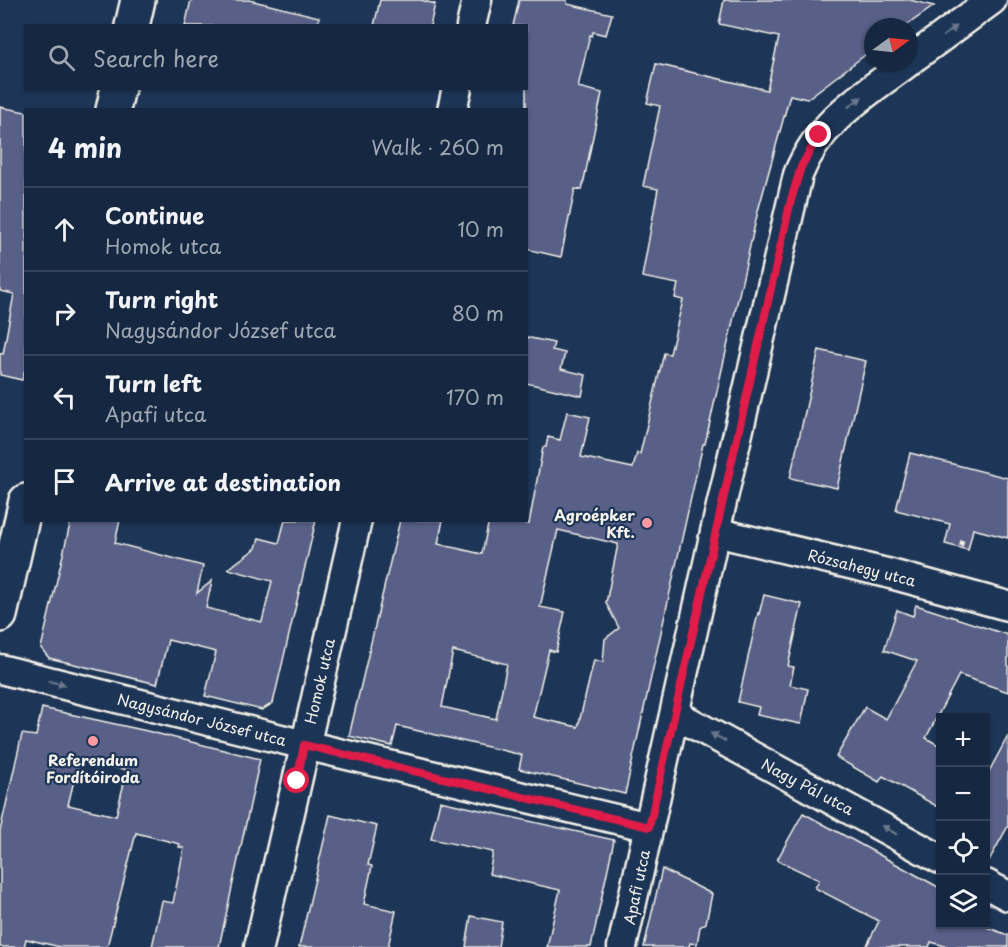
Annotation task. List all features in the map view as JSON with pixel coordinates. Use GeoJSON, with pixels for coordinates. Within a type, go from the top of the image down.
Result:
{"type":"FeatureCollection","features":[{"type":"Feature","properties":{"kind":"main road"},"geometry":{"type":"LineString","coordinates":[[132,24],[138,0]]}},
{"type":"Feature","properties":{"kind":"main road"},"geometry":{"type":"LineString","coordinates":[[113,108],[118,90]]}},
{"type":"Feature","properties":{"kind":"main road"},"geometry":{"type":"LineString","coordinates":[[0,615],[24,510]]}},
{"type":"Feature","properties":{"kind":"street"},"geometry":{"type":"LineString","coordinates":[[471,24],[477,0]]}},
{"type":"Feature","properties":{"kind":"street","name":"Apafi utca"},"geometry":{"type":"LineString","coordinates":[[918,55],[992,0]]}},
{"type":"Feature","properties":{"kind":"street","name":"Apafi utca"},"geometry":{"type":"LineString","coordinates":[[622,947],[791,200],[801,167],[814,143],[831,122],[895,72]]}},
{"type":"Feature","properties":{"kind":"street"},"geometry":{"type":"LineString","coordinates":[[452,108],[457,90]]}},
{"type":"Feature","properties":{"kind":"street","name":"Homok utca"},"geometry":{"type":"LineString","coordinates":[[259,947],[357,522]]}},
{"type":"Feature","properties":{"kind":"street","name":"Rózsahegy utca"},"geometry":{"type":"LineString","coordinates":[[715,532],[888,573],[1008,606]]}},
{"type":"Feature","properties":{"kind":"street","name":"Nagysándor József utca"},"geometry":{"type":"LineString","coordinates":[[0,669],[304,745],[649,827]]}},
{"type":"Feature","properties":{"kind":"street","name":"Nagy Pál utca"},"geometry":{"type":"LineString","coordinates":[[675,714],[936,857]]}},
{"type":"Feature","properties":{"kind":"street"},"geometry":{"type":"LineString","coordinates":[[990,886],[1008,896]]}},
{"type":"Feature","properties":{"kind":"path"},"geometry":{"type":"LineString","coordinates":[[961,546],[963,538]]}},
{"type":"Feature","properties":{"kind":"building"},"geometry":{"type":"Polygon","coordinates":[[[191,0],[249,0],[319,17],[318,24],[185,24],[191,0]]]}},
{"type":"Feature","properties":{"kind":"building"},"geometry":{"type":"Polygon","coordinates":[[[380,0],[421,0],[435,4],[430,24],[374,24],[380,0]]]}},
{"type":"Feature","properties":{"kind":"building"},"geometry":{"type":"Polygon","coordinates":[[[519,0],[567,0],[567,4],[612,14],[606,35],[593,32],[592,36],[590,35],[578,87],[602,93],[582,190],[575,189],[561,257],[528,249],[526,90],[528,90],[528,24],[513,24],[519,0]]]}},
{"type":"Feature","properties":{"kind":"building"},"geometry":{"type":"Polygon","coordinates":[[[724,0],[910,0],[934,6],[917,18],[864,18],[864,56],[807,99],[790,95],[758,211],[705,444],[703,444],[625,794],[519,769],[522,755],[397,726],[392,746],[349,736],[400,522],[443,522],[438,544],[482,554],[489,522],[529,524],[543,447],[546,447],[548,437],[560,440],[567,412],[590,417],[581,457],[633,468],[637,453],[640,454],[664,353],[670,354],[683,300],[675,298],[678,284],[642,277],[658,189],[643,186],[660,106],[647,103],[656,64],[767,90],[779,37],[719,24],[724,0]],[[558,530],[540,607],[565,612],[556,652],[549,650],[533,717],[578,727],[594,660],[603,662],[605,639],[619,628],[606,603],[618,544],[558,530]],[[453,651],[442,707],[496,719],[507,664],[453,651]]]}},
{"type":"Feature","properties":{"kind":"building"},"geometry":{"type":"Polygon","coordinates":[[[0,107],[24,112],[24,372],[22,380],[0,375],[0,353],[3,354],[14,294],[0,291],[0,107]]]}},
{"type":"Feature","properties":{"kind":"building"},"geometry":{"type":"Polygon","coordinates":[[[528,337],[554,343],[552,350],[565,353],[561,369],[586,375],[582,396],[528,383],[528,337]]]}},
{"type":"Feature","properties":{"kind":"building"},"geometry":{"type":"Polygon","coordinates":[[[819,350],[866,361],[837,488],[790,478],[819,350]]]}},
{"type":"Feature","properties":{"kind":"building"},"geometry":{"type":"Polygon","coordinates":[[[910,453],[1008,478],[1008,538],[973,529],[968,550],[945,544],[950,524],[896,510],[910,453]]]}},
{"type":"Feature","properties":{"kind":"building"},"geometry":{"type":"Polygon","coordinates":[[[71,522],[120,522],[115,543],[203,566],[197,593],[212,581],[206,608],[262,622],[272,581],[228,569],[256,548],[259,538],[279,543],[284,522],[316,522],[273,703],[262,710],[205,696],[216,652],[168,640],[157,684],[49,658],[41,648],[71,522]]]}},
{"type":"Feature","properties":{"kind":"building"},"geometry":{"type":"Polygon","coordinates":[[[764,595],[802,604],[788,666],[794,667],[790,685],[808,689],[801,724],[757,715],[759,707],[738,702],[764,595]]]}},
{"type":"Feature","properties":{"kind":"building"},"geometry":{"type":"Polygon","coordinates":[[[916,605],[1008,635],[1008,692],[959,675],[939,713],[936,713],[936,719],[926,738],[936,744],[936,806],[883,776],[879,782],[836,757],[865,707],[886,719],[917,661],[884,650],[897,610],[913,616],[916,605]]]}},
{"type":"Feature","properties":{"kind":"building"},"geometry":{"type":"Polygon","coordinates":[[[42,708],[260,759],[219,947],[152,947],[162,901],[173,903],[184,848],[179,847],[180,844],[136,833],[107,947],[60,947],[26,939],[24,947],[0,947],[0,831],[22,734],[36,736],[42,708]],[[79,760],[68,805],[116,816],[127,770],[79,760]]]}},
{"type":"Feature","properties":{"kind":"building"},"geometry":{"type":"Polygon","coordinates":[[[1008,736],[1008,826],[990,859],[990,821],[990,770],[1008,736]]]}},
{"type":"Feature","properties":{"kind":"building"},"geometry":{"type":"Polygon","coordinates":[[[440,801],[614,840],[591,947],[547,947],[560,890],[489,874],[493,852],[431,839],[440,801]]]}},
{"type":"Feature","properties":{"kind":"building"},"geometry":{"type":"Polygon","coordinates":[[[803,813],[936,886],[936,929],[990,928],[1008,935],[1008,947],[948,947],[931,942],[929,947],[866,947],[879,921],[815,888],[819,880],[777,860],[803,813]]]}},
{"type":"Feature","properties":{"kind":"building"},"geometry":{"type":"Polygon","coordinates":[[[330,815],[377,826],[368,865],[372,866],[364,904],[396,911],[388,947],[299,947],[330,815]]]}},
{"type":"Feature","properties":{"kind":"building"},"geometry":{"type":"Polygon","coordinates":[[[662,869],[712,894],[706,923],[700,927],[697,944],[690,943],[689,947],[644,947],[662,869]]]}},
{"type":"Feature","properties":{"kind":"building"},"geometry":{"type":"Polygon","coordinates":[[[471,916],[502,922],[498,947],[466,947],[471,916]]]}},
{"type":"Feature","properties":{"kind":"place","name":"Agroépker Kft."},"geometry":{"type":"Point","coordinates":[647,523]}},
{"type":"Feature","properties":{"kind":"place","name":"Referendum Fordítóiroda"},"geometry":{"type":"Point","coordinates":[93,741]}},
{"type":"Feature","properties":{"kind":"route"},"geometry":{"type":"LineString","coordinates":[[297,781],[304,745],[649,827],[791,200],[801,167],[819,135]]}}]}
